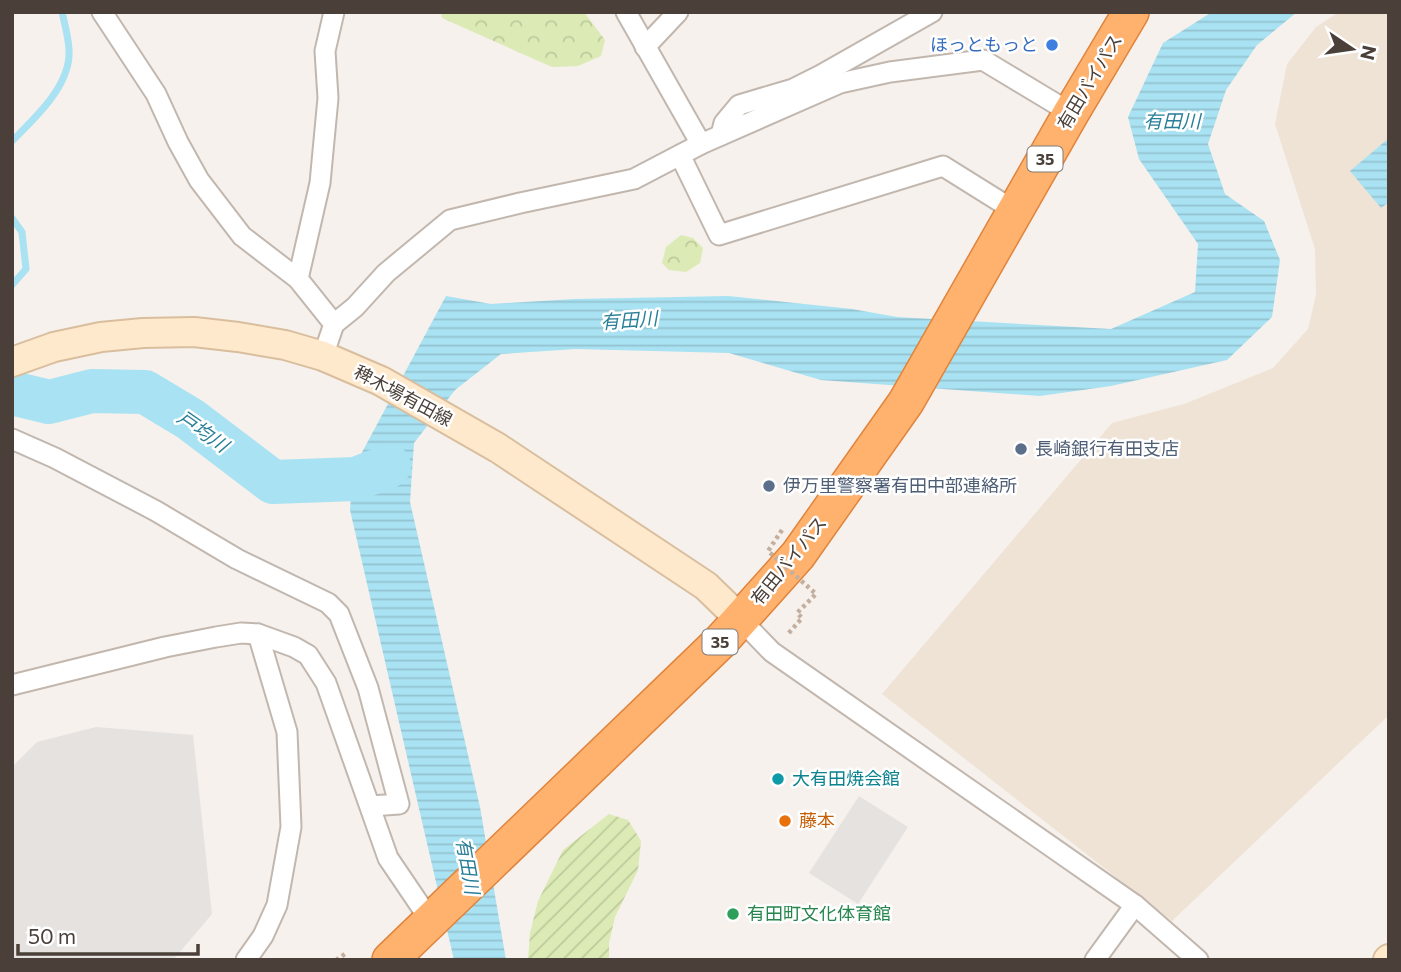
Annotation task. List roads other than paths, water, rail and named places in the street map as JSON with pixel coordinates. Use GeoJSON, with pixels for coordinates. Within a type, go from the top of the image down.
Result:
{"type":"FeatureCollection","features":[{"type":"Feature","properties":{"kind":"highway","name":"有田バイパス"},"geometry":{"type":"LineString","coordinates":[[390,960],[741,620],[798,555],[906,402],[1131,12]]}},
{"type":"Feature","properties":{"kind":"main road","name":"稗木場有田線"},"geometry":{"type":"LineString","coordinates":[[12,362],[54,347],[101,337],[194,332],[285,345],[323,356],[381,382],[498,448],[706,586],[741,620]]}},
{"type":"Feature","properties":{"kind":"street"},"geometry":{"type":"LineString","coordinates":[[102,12],[156,94],[199,180],[242,236],[298,279],[334,324]]}},
{"type":"Feature","properties":{"kind":"street"},"geometry":{"type":"LineString","coordinates":[[298,279],[320,183],[328,98],[325,51],[334,12]]}},
{"type":"Feature","properties":{"kind":"street"},"geometry":{"type":"LineString","coordinates":[[625,12],[701,144]]}},
{"type":"Feature","properties":{"kind":"street"},"geometry":{"type":"LineString","coordinates":[[645,47],[678,12]]}},
{"type":"Feature","properties":{"kind":"street"},"geometry":{"type":"LineString","coordinates":[[721,135],[724,123],[739,105],[793,89],[932,12]]}},
{"type":"Feature","properties":{"kind":"street"},"geometry":{"type":"LineString","coordinates":[[323,356],[334,324],[355,307],[386,274],[450,220],[634,179],[701,144],[840,83],[890,72],[983,60],[1071,113]]}},
{"type":"Feature","properties":{"kind":"street"},"geometry":{"type":"LineString","coordinates":[[680,155],[719,236],[943,166],[1015,211]]}},
{"type":"Feature","properties":{"kind":"street"},"geometry":{"type":"LineString","coordinates":[[12,439],[55,458],[156,511],[237,559],[328,603],[339,614],[368,688],[399,804],[371,806]]}},
{"type":"Feature","properties":{"kind":"street"},"geometry":{"type":"LineString","coordinates":[[741,620],[772,652],[1135,905],[1198,960]]}},
{"type":"Feature","properties":{"kind":"street"},"geometry":{"type":"LineString","coordinates":[[246,960],[263,936],[277,905],[291,827],[287,732],[258,634]]}},
{"type":"Feature","properties":{"kind":"street"},"geometry":{"type":"LineString","coordinates":[[12,685],[165,647],[229,635],[258,634],[294,647],[308,655],[326,683],[388,858],[435,916]]}},
{"type":"Feature","properties":{"kind":"street"},"geometry":{"type":"LineString","coordinates":[[1096,960],[1135,905]]}},
{"type":"Feature","properties":{"kind":"water","name":"有田川"},"geometry":{"type":"Polygon","coordinates":[[[1212,12],[1297,12],[1257,45],[1226,90],[1208,144],[1225,194],[1264,221],[1280,260],[1272,317],[1227,360],[1111,386],[1040,396],[821,380],[729,353],[576,349],[501,354],[455,390],[414,443],[410,502],[480,807],[506,960],[454,960],[350,510],[353,469],[446,296],[491,304],[575,299],[728,296],[852,309],[897,317],[1111,329],[1195,292],[1198,244],[1139,159],[1128,117],[1163,43],[1212,12]]]}},
{"type":"Feature","properties":{"kind":"water"},"geometry":{"type":"Polygon","coordinates":[[[1389,138],[1389,202],[1381,208],[1350,171],[1389,138]]]}},
{"type":"Feature","properties":{"kind":"waterway"},"geometry":{"type":"LineString","coordinates":[[12,141],[48,103],[67,68],[69,51],[62,12]]}},
{"type":"Feature","properties":{"kind":"waterway"},"geometry":{"type":"LineString","coordinates":[[12,218],[22,232],[26,269],[12,285]]}},
{"type":"Feature","properties":{"kind":"waterway","name":"戸均川"},"geometry":{"type":"LineString","coordinates":[[12,393],[49,402],[92,391],[145,392],[190,419],[273,482],[356,479],[389,466]]}},
{"type":"Feature","properties":{"kind":"place","name":"ほっともっと"},"geometry":{"type":"Point","coordinates":[1052,45]}},
{"type":"Feature","properties":{"kind":"place","name":"長崎銀行有田支店"},"geometry":{"type":"Point","coordinates":[1021,449]}},
{"type":"Feature","properties":{"kind":"place","name":"伊万里警察署有田中部連絡所"},"geometry":{"type":"Point","coordinates":[769,486]}},
{"type":"Feature","properties":{"kind":"place","name":"大有田焼会館"},"geometry":{"type":"Point","coordinates":[778,779]}},
{"type":"Feature","properties":{"kind":"place","name":"藤本"},"geometry":{"type":"Point","coordinates":[785,821]}},
{"type":"Feature","properties":{"kind":"place","name":"有田町文化体育館"},"geometry":{"type":"Point","coordinates":[733,914]}}]}
